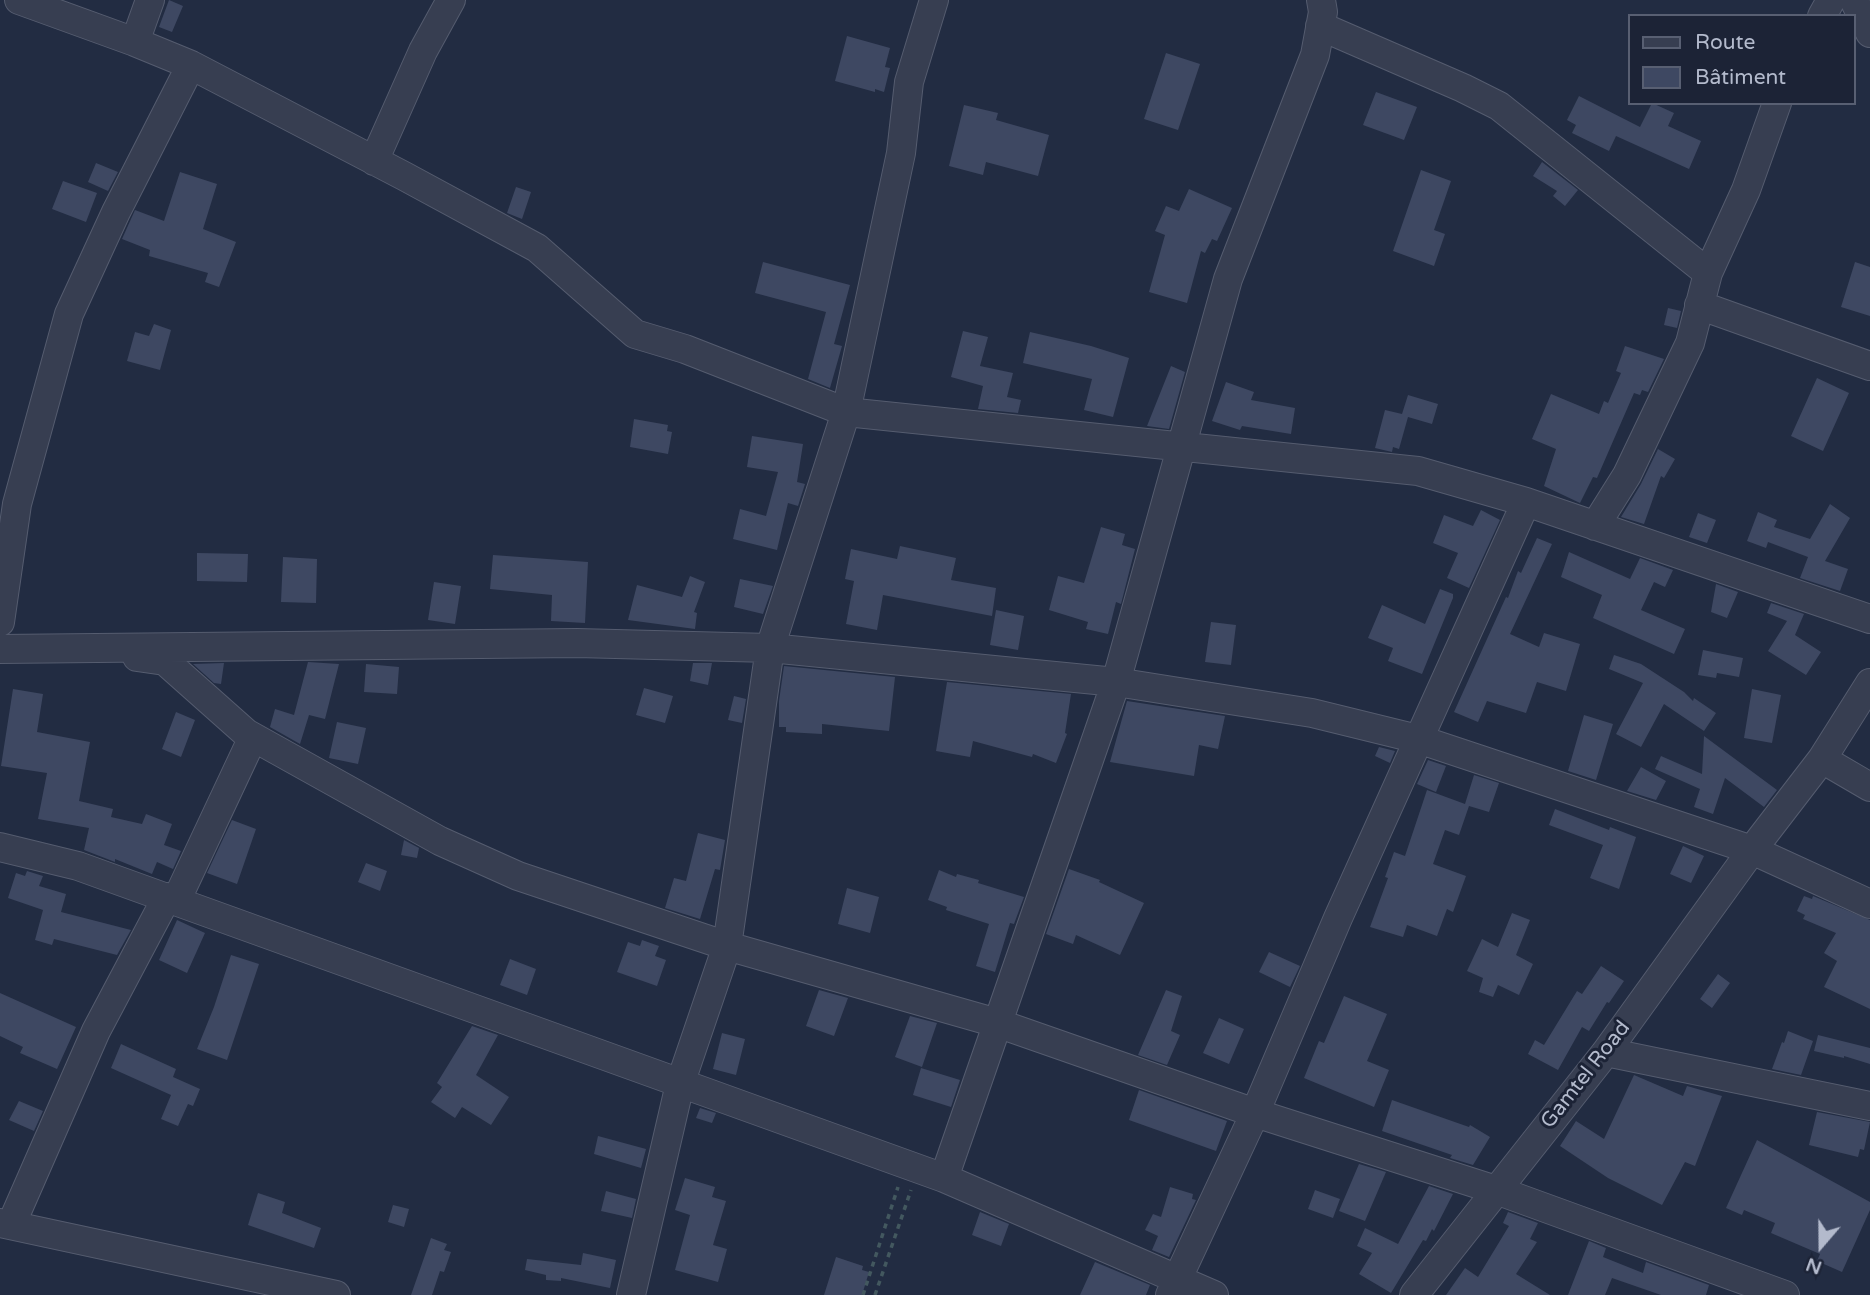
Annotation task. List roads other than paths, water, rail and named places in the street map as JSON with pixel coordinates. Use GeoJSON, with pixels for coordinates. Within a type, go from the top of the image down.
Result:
{"type":"FeatureCollection","features":[{"type":"Feature","properties":{"kind":"street"},"geometry":{"type":"LineString","coordinates":[[19,0],[135,41],[191,65],[537,248],[635,334],[685,349],[846,412],[1418,471],[1526,502],[1870,619]]}},
{"type":"Feature","properties":{"kind":"street"},"geometry":{"type":"LineString","coordinates":[[135,41],[150,0]]}},
{"type":"Feature","properties":{"kind":"street"},"geometry":{"type":"LineString","coordinates":[[374,161],[423,51],[451,0]]}},
{"type":"Feature","properties":{"kind":"street"},"geometry":{"type":"LineString","coordinates":[[631,1295],[680,1084],[727,946],[770,648],[846,412],[901,153],[909,82],[934,0]]}},
{"type":"Feature","properties":{"kind":"street"},"geometry":{"type":"LineString","coordinates":[[1854,0],[1870,33]]}},
{"type":"Feature","properties":{"kind":"street"},"geometry":{"type":"LineString","coordinates":[[944,1178],[1116,682],[1228,279],[1315,55],[1321,13],[1499,106],[1614,201],[1708,273]]}},
{"type":"Feature","properties":{"kind":"street"},"geometry":{"type":"LineString","coordinates":[[0,622],[9,503],[69,314],[116,212],[191,65]]}},
{"type":"Feature","properties":{"kind":"street"},"geometry":{"type":"LineString","coordinates":[[1595,526],[1626,475],[1690,343],[1708,273],[1746,190],[1776,105]]}},
{"type":"Feature","properties":{"kind":"street"},"geometry":{"type":"LineString","coordinates":[[1699,305],[1870,366]]}},
{"type":"Feature","properties":{"kind":"street"},"geometry":{"type":"LineString","coordinates":[[1173,1287],[1255,1113],[1338,918],[1526,502]]}},
{"type":"Feature","properties":{"kind":"street"},"geometry":{"type":"LineString","coordinates":[[0,649],[577,643],[770,648],[1116,682],[1312,713],[1418,739],[1752,850],[1870,904]]}},
{"type":"Feature","properties":{"kind":"street"},"geometry":{"type":"LineString","coordinates":[[72,648],[165,661],[253,737],[440,842],[507,872],[727,946],[997,1023],[1255,1113],[1496,1190],[1785,1295]]}},
{"type":"Feature","properties":{"kind":"street","name":"Gamtel Road"},"geometry":{"type":"LineString","coordinates":[[1414,1295],[1606,1052],[1752,850],[1822,759],[1870,683]]}},
{"type":"Feature","properties":{"kind":"street"},"geometry":{"type":"LineString","coordinates":[[253,737],[171,899],[96,1031],[5,1224],[336,1295]]}},
{"type":"Feature","properties":{"kind":"street"},"geometry":{"type":"LineString","coordinates":[[1822,759],[1870,787]]}},
{"type":"Feature","properties":{"kind":"street"},"geometry":{"type":"LineString","coordinates":[[0,847],[78,866],[912,1166],[944,1178],[1173,1287],[1214,1295]]}},
{"type":"Feature","properties":{"kind":"street"},"geometry":{"type":"LineString","coordinates":[[1606,1052],[1870,1106]]}}]}
